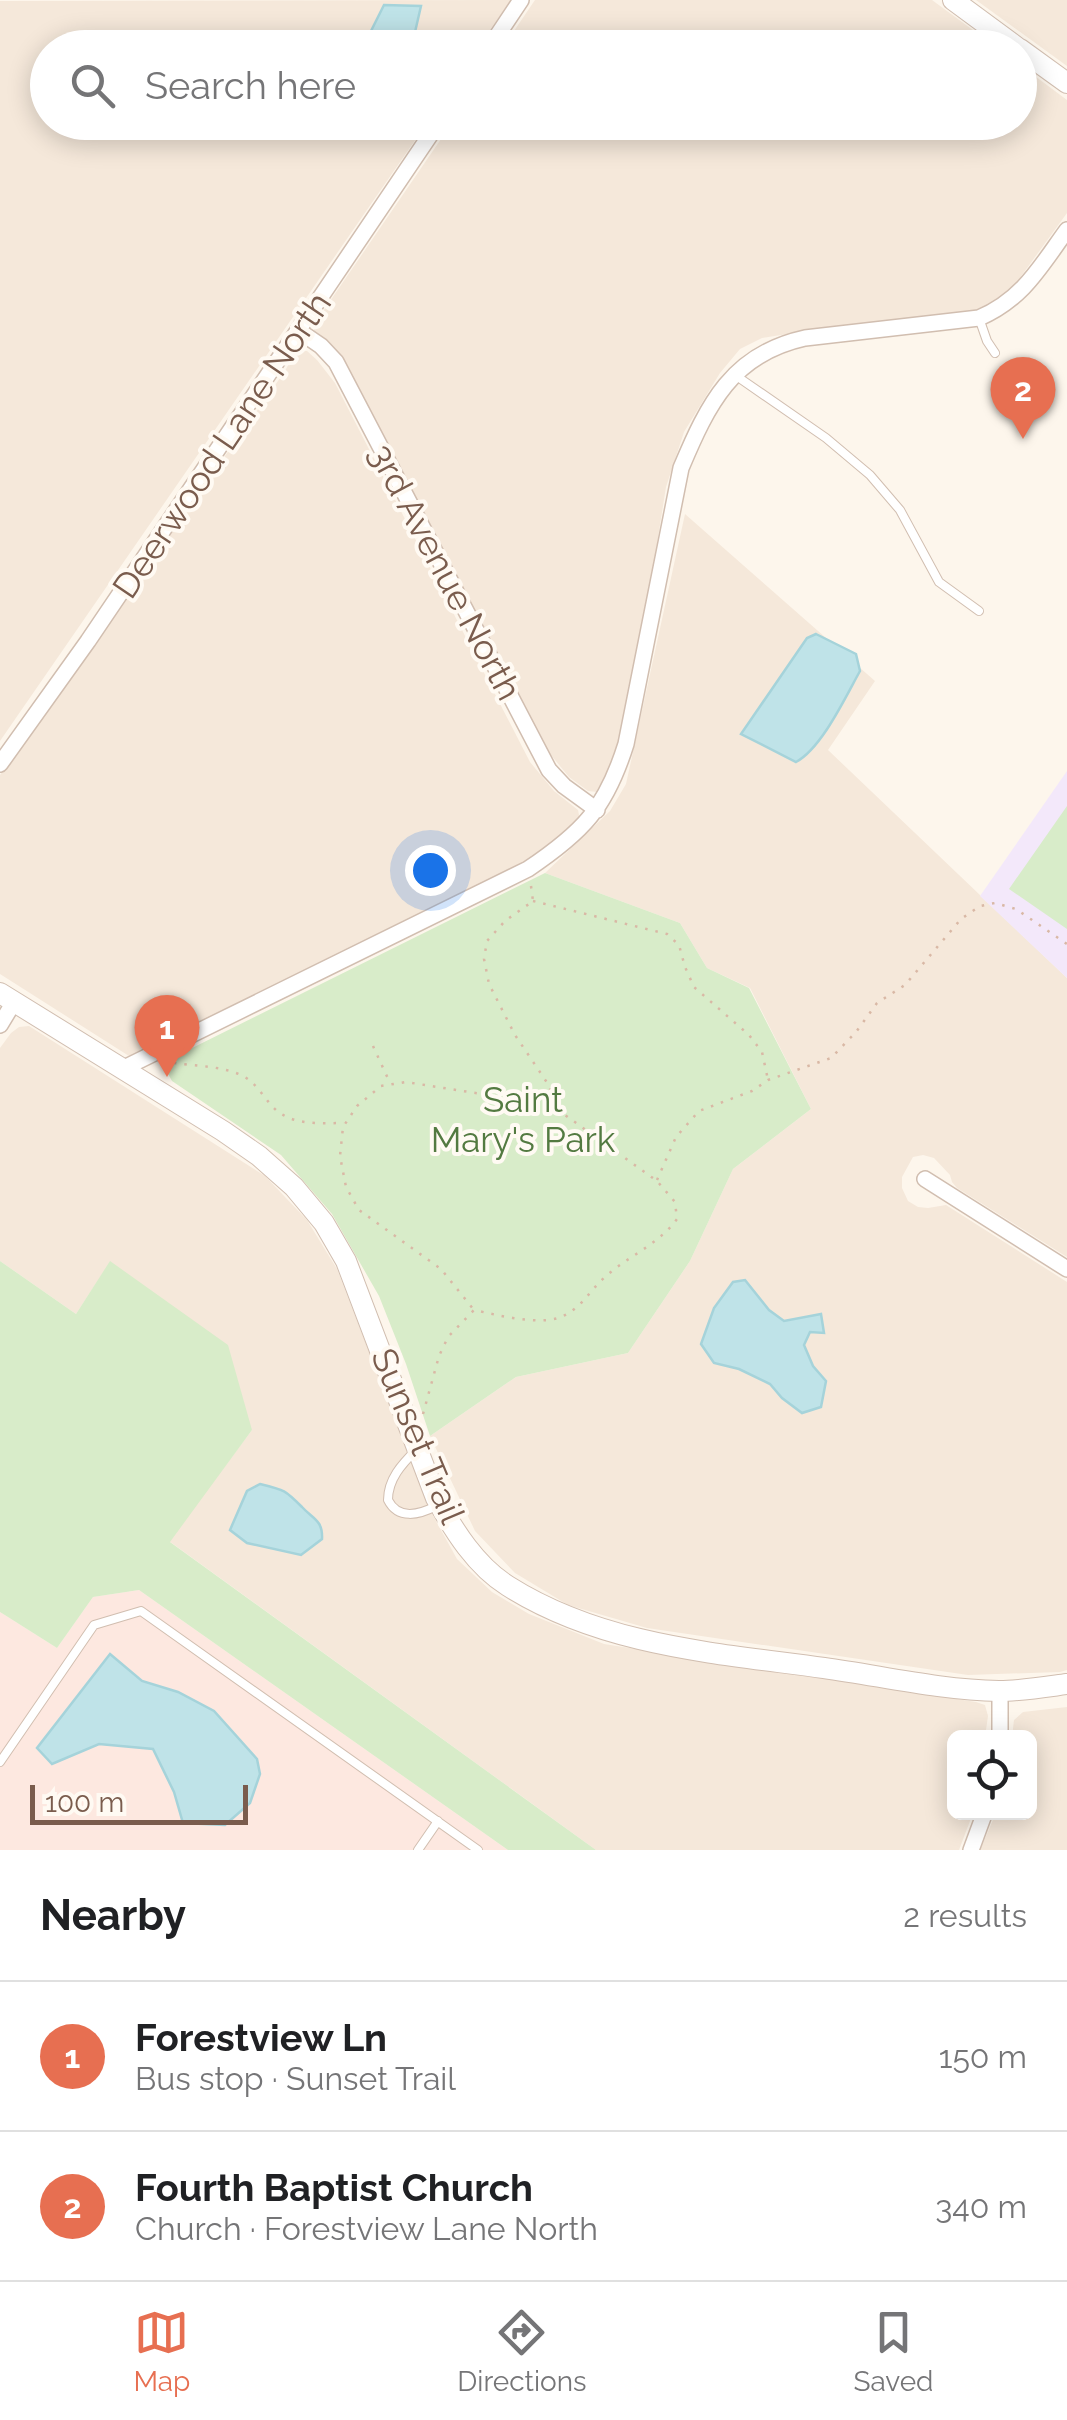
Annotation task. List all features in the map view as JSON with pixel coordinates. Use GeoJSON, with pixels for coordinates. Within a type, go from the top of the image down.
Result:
{"type":"FeatureCollection","features":[{"type":"Feature","properties":{"kind":"street"},"geometry":{"type":"LineString","coordinates":[[501,30],[521,0]]}},
{"type":"Feature","properties":{"kind":"street"},"geometry":{"type":"LineString","coordinates":[[953,0],[994,30]]}},
{"type":"Feature","properties":{"kind":"street"},"geometry":{"type":"LineString","coordinates":[[1037,62],[1067,84]]}},
{"type":"Feature","properties":{"kind":"street","name":"Deerwood Lane North"},"geometry":{"type":"LineString","coordinates":[[0,764],[100,625],[427,140]]}},
{"type":"Feature","properties":{"kind":"street"},"geometry":{"type":"LineString","coordinates":[[122,1069],[528,869],[561,846],[597,810],[617,774],[681,468],[696,432],[734,374],[759,354],[780,344],[978,318],[1000,309],[1015,297],[1067,230]]}},
{"type":"Feature","properties":{"kind":"street","name":"3rd Avenue North"},"geometry":{"type":"LineString","coordinates":[[299,330],[336,362],[549,770],[597,810]]}},
{"type":"Feature","properties":{"kind":"street"},"geometry":{"type":"LineString","coordinates":[[0,1024],[7,997]]}},
{"type":"Feature","properties":{"kind":"street","name":"Sunset Trail"},"geometry":{"type":"LineString","coordinates":[[7,997],[260,1156],[294,1187],[324,1223],[352,1275],[451,1525],[506,1584],[586,1624],[695,1650],[948,1687],[1000,1691],[1067,1684]]}},
{"type":"Feature","properties":{"kind":"street"},"geometry":{"type":"LineString","coordinates":[[926,1179],[1067,1269]]}},
{"type":"Feature","properties":{"kind":"street"},"geometry":{"type":"LineString","coordinates":[[1000,1691],[1000,1730]]}},
{"type":"Feature","properties":{"kind":"street"},"geometry":{"type":"LineString","coordinates":[[971,1850],[981,1820]]}},
{"type":"Feature","properties":{"kind":"lane"},"geometry":{"type":"LineString","coordinates":[[978,318],[995,353]]}},
{"type":"Feature","properties":{"kind":"lane"},"geometry":{"type":"LineString","coordinates":[[734,374],[826,438],[870,475],[900,510],[939,582],[978,611]]}},
{"type":"Feature","properties":{"kind":"lane"},"geometry":{"type":"LineString","coordinates":[[418,1448],[388,1488],[388,1500],[394,1510],[406,1515],[440,1504]]}},
{"type":"Feature","properties":{"kind":"lane"},"geometry":{"type":"LineString","coordinates":[[0,1762],[94,1624],[141,1612],[478,1850]]}},
{"type":"Feature","properties":{"kind":"lane"},"geometry":{"type":"LineString","coordinates":[[418,1850],[438,1822]]}},
{"type":"Feature","properties":{"kind":"path"},"geometry":{"type":"LineString","coordinates":[[528,869],[533,901]]}},
{"type":"Feature","properties":{"kind":"path"},"geometry":{"type":"LineString","coordinates":[[552,1110],[550,1087],[506,1018],[490,984],[484,959],[487,941],[504,921],[533,901],[667,934],[679,945],[694,987],[762,1052],[768,1080]]}},
{"type":"Feature","properties":{"kind":"path"},"geometry":{"type":"LineString","coordinates":[[657,1181],[676,1138],[699,1111],[752,1092],[768,1080],[831,1058],[877,1003],[905,985],[962,919],[980,906],[994,903],[1016,909],[1067,944]]}},
{"type":"Feature","properties":{"kind":"path"},"geometry":{"type":"LineString","coordinates":[[373,1046],[391,1084]]}},
{"type":"Feature","properties":{"kind":"path"},"geometry":{"type":"LineString","coordinates":[[174,1063],[243,1076],[277,1111],[299,1122],[346,1123]]}},
{"type":"Feature","properties":{"kind":"path"},"geometry":{"type":"LineString","coordinates":[[406,1082],[526,1101],[552,1110],[565,1115],[657,1181],[674,1202],[677,1219],[665,1235],[605,1276],[579,1306],[558,1318],[517,1319],[474,1310],[440,1269],[360,1210],[346,1187],[340,1156],[343,1128],[357,1106],[381,1086],[406,1082]]}},
{"type":"Feature","properties":{"kind":"path"},"geometry":{"type":"LineString","coordinates":[[421,1420],[438,1356],[448,1337],[474,1310]]}},
{"type":"Feature","properties":{"kind":"shaded area"},"geometry":{"type":"Polygon","coordinates":[[[511,0],[490,30],[30,30],[30,140],[415,140],[0,741],[0,1],[511,0]]]}},
{"type":"Feature","properties":{"kind":"shaded area"},"geometry":{"type":"Polygon","coordinates":[[[535,0],[932,0],[973,30],[515,30],[535,0]]]}},
{"type":"Feature","properties":{"kind":"shaded area"},"geometry":{"type":"Polygon","coordinates":[[[976,0],[1067,0],[1067,66],[1037,44],[1037,30],[1017,30],[976,0]]]}},
{"type":"Feature","properties":{"kind":"shaded area"},"geometry":{"type":"Polygon","coordinates":[[[1037,78],[1067,100],[1067,213],[1006,297],[983,311],[762,338],[740,349],[720,373],[684,432],[666,487],[612,771],[597,792],[588,791],[569,777],[546,749],[344,361],[319,338],[314,331],[315,323],[440,140],[1037,140],[1037,78]]]}},
{"type":"Feature","properties":{"kind":"shaded area"},"geometry":{"type":"Polygon","coordinates":[[[300,351],[307,351],[317,360],[335,383],[530,762],[554,791],[578,810],[580,820],[540,856],[138,1056],[129,1056],[0,974],[0,775],[300,351]]]}},
{"type":"Feature","properties":{"kind":"shaded area"},"geometry":{"type":"Polygon","coordinates":[[[685,514],[875,681],[828,750],[1067,978],[1067,1257],[957,1188],[934,1158],[913,1157],[902,1177],[902,1188],[908,1201],[918,1207],[946,1205],[1067,1282],[1067,1670],[968,1675],[647,1628],[568,1605],[515,1573],[475,1531],[430,1436],[516,1377],[628,1353],[690,1261],[733,1169],[811,1109],[750,988],[707,968],[680,923],[545,873],[610,811],[626,784],[685,514]]]}},
{"type":"Feature","properties":{"kind":"shaded area"},"geometry":{"type":"Polygon","coordinates":[[[1067,771],[1067,978],[980,896],[1067,771]]]}},
{"type":"Feature","properties":{"kind":"shaded area"},"geometry":{"type":"Polygon","coordinates":[[[29,1026],[265,1176],[307,1220],[337,1269],[431,1512],[457,1559],[492,1592],[529,1614],[604,1644],[985,1705],[986,1730],[947,1730],[947,1820],[970,1820],[959,1850],[596,1850],[169,1541],[252,1430],[110,1262],[76,1314],[0,1261],[0,1048],[19,1027],[29,1026]]]}},
{"type":"Feature","properties":{"kind":"shaded area"},"geometry":{"type":"Polygon","coordinates":[[[139,1590],[508,1850],[0,1850],[0,1612],[57,1648],[93,1597],[139,1590]]]}},
{"type":"Feature","properties":{"kind":"shaded area"},"geometry":{"type":"Polygon","coordinates":[[[1067,1707],[1067,1850],[980,1850],[993,1820],[1037,1820],[1037,1730],[1013,1730],[1014,1720],[1023,1712],[1067,1707]]]}},
{"type":"Feature","properties":{"kind":"green space"},"geometry":{"type":"Polygon","coordinates":[[[1067,806],[1067,929],[1009,889],[1067,806]]]}},
{"type":"Feature","properties":{"kind":"green space","name":"Saint Mary's Park"},"geometry":{"type":"Polygon","coordinates":[[[545,873],[680,923],[707,968],[749,988],[811,1109],[733,1169],[690,1261],[628,1353],[516,1377],[430,1436],[379,1296],[332,1214],[281,1155],[172,1081],[167,1072],[168,1060],[545,873]]]}},
{"type":"Feature","properties":{"kind":"green space"},"geometry":{"type":"Polygon","coordinates":[[[0,1261],[76,1314],[110,1261],[228,1345],[252,1430],[170,1542],[596,1850],[508,1850],[139,1590],[93,1597],[57,1648],[0,1612],[0,1261]]]}},
{"type":"Feature","properties":{"kind":"water"},"geometry":{"type":"Polygon","coordinates":[[[384,5],[421,6],[415,30],[372,30],[384,5]]]}},
{"type":"Feature","properties":{"kind":"water"},"geometry":{"type":"Polygon","coordinates":[[[816,634],[856,654],[860,671],[824,734],[796,762],[741,734],[807,638],[816,634]]]}},
{"type":"Feature","properties":{"kind":"water"},"geometry":{"type":"Polygon","coordinates":[[[745,1280],[769,1310],[784,1321],[821,1314],[824,1333],[810,1332],[804,1345],[813,1366],[826,1381],[821,1407],[802,1413],[770,1384],[739,1369],[714,1363],[701,1344],[714,1308],[733,1282],[745,1280]]]}},
{"type":"Feature","properties":{"kind":"water"},"geometry":{"type":"Polygon","coordinates":[[[260,1484],[292,1497],[319,1524],[322,1539],[301,1555],[247,1543],[230,1530],[247,1491],[260,1484]]]}},
{"type":"Feature","properties":{"kind":"water"},"geometry":{"type":"Polygon","coordinates":[[[110,1654],[142,1681],[178,1692],[214,1711],[257,1759],[260,1774],[250,1803],[225,1825],[183,1823],[174,1792],[153,1749],[99,1744],[52,1764],[37,1748],[110,1654]]]}},
{"type":"Feature","properties":{"kind":"place","name":"Fourth Baptist Church"},"geometry":{"type":"Point","coordinates":[1023,439]}},
{"type":"Feature","properties":{"kind":"place","name":"Forestview Ln"},"geometry":{"type":"Point","coordinates":[167,1077]}}]}
